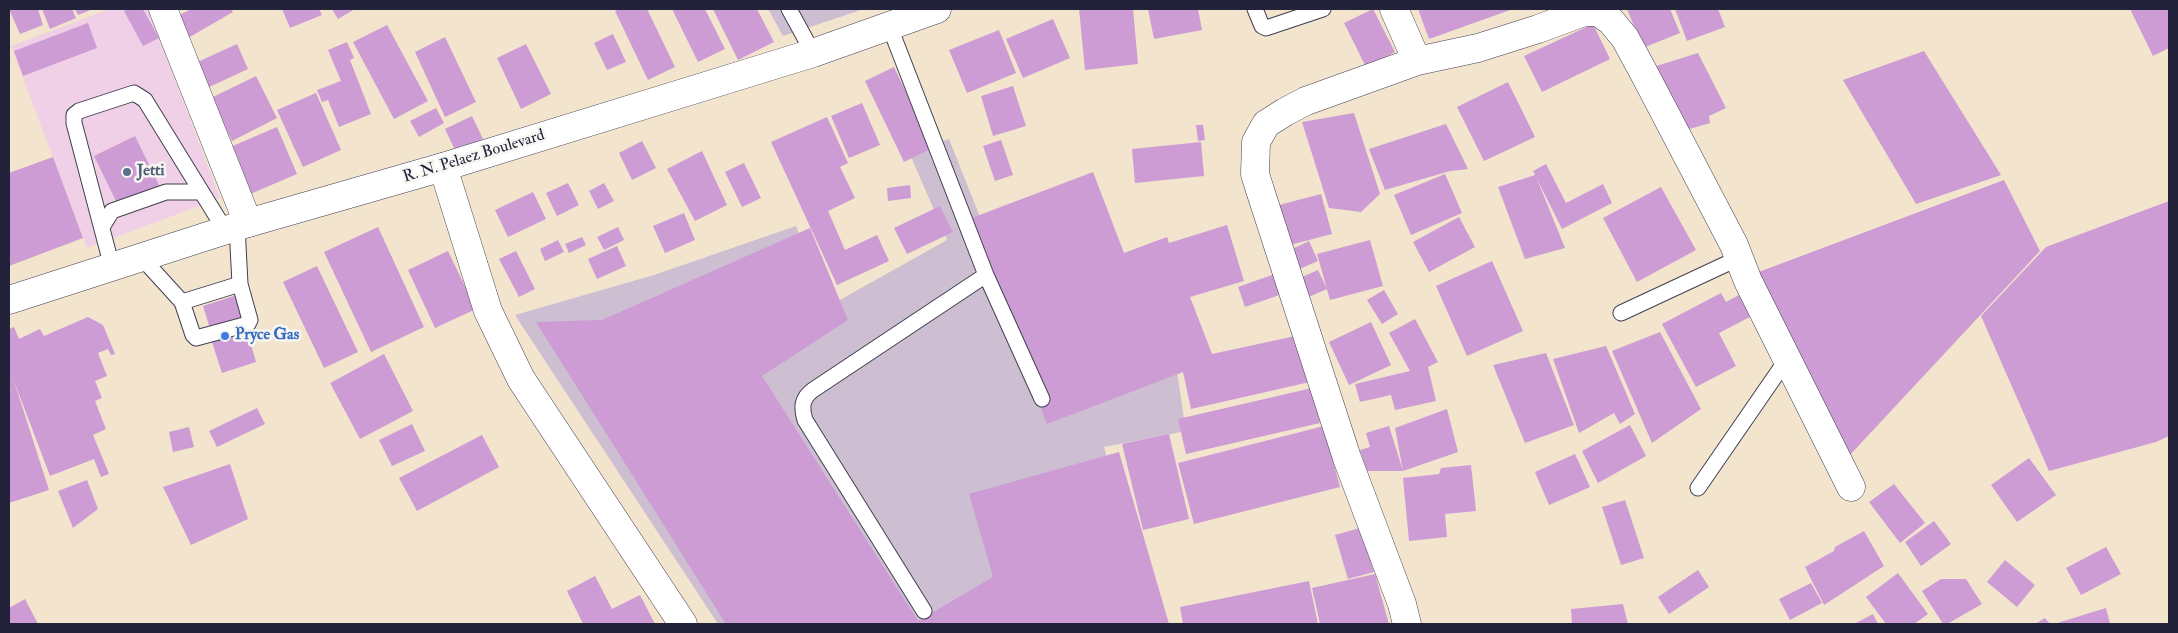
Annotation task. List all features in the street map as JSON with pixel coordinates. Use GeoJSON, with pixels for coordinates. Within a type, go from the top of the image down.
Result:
{"type":"FeatureCollection","features":[{"type":"Feature","properties":{"kind":"street"},"geometry":{"type":"LineString","coordinates":[[163,9],[236,226]]}},
{"type":"Feature","properties":{"kind":"street","name":"R. N. Pelaez Boulevard"},"geometry":{"type":"LineString","coordinates":[[9,300],[236,226],[443,167],[813,53],[937,9]]}},
{"type":"Feature","properties":{"kind":"street"},"geometry":{"type":"LineString","coordinates":[[1394,9],[1417,62]]}},
{"type":"Feature","properties":{"kind":"street"},"geometry":{"type":"LineString","coordinates":[[1407,624],[1402,604],[1347,458],[1260,190],[1254,160],[1256,142],[1266,124],[1285,112],[1306,101],[1417,62],[1478,48],[1584,12],[1598,12],[1611,21],[1625,38],[1739,258],[1851,487]]}},
{"type":"Feature","properties":{"kind":"street"},"geometry":{"type":"LineString","coordinates":[[443,167],[488,310],[522,379],[683,624]]}},
{"type":"Feature","properties":{"kind":"lane"},"geometry":{"type":"LineString","coordinates":[[789,9],[813,53]]}},
{"type":"Feature","properties":{"kind":"lane"},"geometry":{"type":"LineString","coordinates":[[1255,9],[1262,26],[1266,28],[1324,9]]}},
{"type":"Feature","properties":{"kind":"lane"},"geometry":{"type":"LineString","coordinates":[[889,25],[986,275],[1042,400]]}},
{"type":"Feature","properties":{"kind":"lane"},"geometry":{"type":"LineString","coordinates":[[112,267],[74,124],[74,116],[79,111],[134,92],[145,100],[201,192],[236,226],[240,284],[250,320],[248,324],[196,338],[193,335],[182,302],[141,258]]}},
{"type":"Feature","properties":{"kind":"lane"},"geometry":{"type":"LineString","coordinates":[[102,227],[112,211],[166,192],[201,192]]}},
{"type":"Feature","properties":{"kind":"lane"},"geometry":{"type":"LineString","coordinates":[[1621,313],[1739,258]]}},
{"type":"Feature","properties":{"kind":"lane"},"geometry":{"type":"LineString","coordinates":[[924,611],[804,420],[802,404],[806,395],[813,390],[986,275]]}},
{"type":"Feature","properties":{"kind":"lane"},"geometry":{"type":"LineString","coordinates":[[182,302],[240,284]]}},
{"type":"Feature","properties":{"kind":"lane"},"geometry":{"type":"LineString","coordinates":[[1698,488],[1787,359]]}},
{"type":"Feature","properties":{"kind":"shaded area"},"geometry":{"type":"Polygon","coordinates":[[[110,9],[148,9],[220,198],[87,248],[11,46],[110,9]]]}},
{"type":"Feature","properties":{"kind":"shaded area"},"geometry":{"type":"Polygon","coordinates":[[[768,9],[864,9],[783,36],[768,9]]]}},
{"type":"Feature","properties":{"kind":"shaded area"},"geometry":{"type":"Polygon","coordinates":[[[949,139],[984,227],[1124,257],[1174,352],[1186,431],[1104,447],[1155,624],[718,624],[515,315],[654,275],[796,226],[829,306],[947,240],[909,152],[949,139]]]}},
{"type":"Feature","properties":{"kind":"building"},"geometry":{"type":"Polygon","coordinates":[[[9,9],[38,9],[43,25],[20,34],[9,9]]]}},
{"type":"Feature","properties":{"kind":"building"},"geometry":{"type":"Polygon","coordinates":[[[42,9],[72,9],[76,18],[50,29],[42,9]]]}},
{"type":"Feature","properties":{"kind":"building"},"geometry":{"type":"Polygon","coordinates":[[[75,9],[93,9],[78,15],[75,9]]]}},
{"type":"Feature","properties":{"kind":"building"},"geometry":{"type":"Polygon","coordinates":[[[143,9],[159,38],[143,46],[124,11],[143,9]]]}},
{"type":"Feature","properties":{"kind":"building"},"geometry":{"type":"Polygon","coordinates":[[[191,9],[231,9],[233,12],[188,38],[176,17],[191,9]]]}},
{"type":"Feature","properties":{"kind":"building"},"geometry":{"type":"Polygon","coordinates":[[[282,9],[319,9],[322,15],[290,28],[282,9]]]}},
{"type":"Feature","properties":{"kind":"building"},"geometry":{"type":"Polygon","coordinates":[[[332,9],[355,9],[338,19],[332,9]]]}},
{"type":"Feature","properties":{"kind":"building"},"geometry":{"type":"Polygon","coordinates":[[[619,9],[647,9],[675,67],[648,80],[615,11],[619,9]]]}},
{"type":"Feature","properties":{"kind":"building"},"geometry":{"type":"Polygon","coordinates":[[[672,9],[705,9],[725,49],[698,62],[672,9]]]}},
{"type":"Feature","properties":{"kind":"building"},"geometry":{"type":"Polygon","coordinates":[[[713,9],[757,9],[774,42],[738,60],[713,9]]]}},
{"type":"Feature","properties":{"kind":"building"},"geometry":{"type":"Polygon","coordinates":[[[1079,9],[1133,9],[1138,64],[1085,70],[1079,9]]]}},
{"type":"Feature","properties":{"kind":"building"},"geometry":{"type":"Polygon","coordinates":[[[1148,9],[1198,9],[1202,30],[1154,39],[1148,9]]]}},
{"type":"Feature","properties":{"kind":"building"},"geometry":{"type":"Polygon","coordinates":[[[1373,9],[1395,52],[1366,67],[1344,23],[1373,9]]]}},
{"type":"Feature","properties":{"kind":"building"},"geometry":{"type":"Polygon","coordinates":[[[1418,9],[1513,9],[1429,39],[1418,9]]]}},
{"type":"Feature","properties":{"kind":"building"},"geometry":{"type":"Polygon","coordinates":[[[1627,9],[1670,9],[1680,33],[1643,48],[1627,9]]]}},
{"type":"Feature","properties":{"kind":"building"},"geometry":{"type":"Polygon","coordinates":[[[1675,9],[1718,9],[1725,27],[1687,41],[1675,9]]]}},
{"type":"Feature","properties":{"kind":"building"},"geometry":{"type":"Polygon","coordinates":[[[2130,9],[2169,9],[2169,48],[2153,56],[2130,9]]]}},
{"type":"Feature","properties":{"kind":"building"},"geometry":{"type":"Polygon","coordinates":[[[1053,19],[1070,58],[1023,78],[1006,39],[1053,19]]]}},
{"type":"Feature","properties":{"kind":"building"},"geometry":{"type":"Polygon","coordinates":[[[88,23],[97,48],[23,76],[14,51],[88,23]]]}},
{"type":"Feature","properties":{"kind":"building"},"geometry":{"type":"Polygon","coordinates":[[[1593,24],[1610,59],[1542,92],[1524,56],[1593,24]]]}},
{"type":"Feature","properties":{"kind":"building"},"geometry":{"type":"Polygon","coordinates":[[[387,25],[428,101],[394,119],[353,42],[387,25]]]}},
{"type":"Feature","properties":{"kind":"building"},"geometry":{"type":"Polygon","coordinates":[[[999,30],[1016,73],[967,93],[949,50],[999,30]]]}},
{"type":"Feature","properties":{"kind":"building"},"geometry":{"type":"Polygon","coordinates":[[[613,34],[626,62],[607,70],[594,43],[613,34]]]}},
{"type":"Feature","properties":{"kind":"building"},"geometry":{"type":"Polygon","coordinates":[[[445,37],[476,102],[445,117],[415,52],[445,37]]]}},
{"type":"Feature","properties":{"kind":"building"},"geometry":{"type":"Polygon","coordinates":[[[347,42],[354,58],[350,60],[371,114],[339,127],[328,100],[322,102],[317,90],[341,81],[328,50],[347,42]]]}},
{"type":"Feature","properties":{"kind":"building"},"geometry":{"type":"Polygon","coordinates":[[[237,44],[248,69],[205,89],[193,64],[237,44]]]}},
{"type":"Feature","properties":{"kind":"building"},"geometry":{"type":"Polygon","coordinates":[[[526,44],[551,94],[521,109],[497,58],[526,44]]]}},
{"type":"Feature","properties":{"kind":"building"},"geometry":{"type":"Polygon","coordinates":[[[1924,51],[2001,175],[1916,204],[1843,80],[1924,51]]]}},
{"type":"Feature","properties":{"kind":"building"},"geometry":{"type":"Polygon","coordinates":[[[1698,53],[1726,108],[1709,116],[1710,123],[1679,132],[1650,68],[1698,53]]]}},
{"type":"Feature","properties":{"kind":"building"},"geometry":{"type":"Polygon","coordinates":[[[894,67],[933,148],[904,162],[865,81],[894,67]]]}},
{"type":"Feature","properties":{"kind":"building"},"geometry":{"type":"Polygon","coordinates":[[[256,76],[277,118],[232,141],[211,98],[256,76]]]}},
{"type":"Feature","properties":{"kind":"building"},"geometry":{"type":"Polygon","coordinates":[[[1508,82],[1535,137],[1484,161],[1457,107],[1508,82]]]}},
{"type":"Feature","properties":{"kind":"building"},"geometry":{"type":"Polygon","coordinates":[[[1013,86],[1026,126],[993,136],[981,96],[1013,86]]]}},
{"type":"Feature","properties":{"kind":"building"},"geometry":{"type":"Polygon","coordinates":[[[316,93],[341,150],[303,167],[277,110],[316,93]]]}},
{"type":"Feature","properties":{"kind":"building"},"geometry":{"type":"Polygon","coordinates":[[[862,103],[880,145],[849,158],[831,116],[862,103]]]}},
{"type":"Feature","properties":{"kind":"building"},"geometry":{"type":"Polygon","coordinates":[[[436,108],[444,123],[419,137],[410,121],[436,108]]]}},
{"type":"Feature","properties":{"kind":"building"},"geometry":{"type":"Polygon","coordinates":[[[1354,113],[1380,194],[1361,212],[1329,208],[1302,122],[1354,113]]]}},
{"type":"Feature","properties":{"kind":"building"},"geometry":{"type":"Polygon","coordinates":[[[472,116],[483,139],[456,152],[445,129],[472,116]]]}},
{"type":"Feature","properties":{"kind":"building"},"geometry":{"type":"Polygon","coordinates":[[[827,117],[848,163],[840,167],[855,198],[828,211],[845,250],[877,235],[889,261],[837,285],[771,142],[827,117]]]}},
{"type":"Feature","properties":{"kind":"building"},"geometry":{"type":"Polygon","coordinates":[[[1446,124],[1468,169],[1450,171],[1385,190],[1369,149],[1446,124]]]}},
{"type":"Feature","properties":{"kind":"building"},"geometry":{"type":"Polygon","coordinates":[[[1196,125],[1203,125],[1205,140],[1198,141],[1196,125]]]}},
{"type":"Feature","properties":{"kind":"building"},"geometry":{"type":"Polygon","coordinates":[[[277,127],[297,174],[248,195],[228,148],[277,127]]]}},
{"type":"Feature","properties":{"kind":"building","name":"Jetti"},"geometry":{"type":"Polygon","coordinates":[[[135,136],[161,189],[120,209],[94,156],[135,136]]]}},
{"type":"Feature","properties":{"kind":"building"},"geometry":{"type":"Polygon","coordinates":[[[1001,140],[1013,175],[995,181],[983,146],[1001,140]]]}},
{"type":"Feature","properties":{"kind":"building"},"geometry":{"type":"Polygon","coordinates":[[[642,141],[656,168],[632,180],[619,153],[642,141]]]}},
{"type":"Feature","properties":{"kind":"building"},"geometry":{"type":"Polygon","coordinates":[[[1201,142],[1204,176],[1135,183],[1132,149],[1201,142]]]}},
{"type":"Feature","properties":{"kind":"building"},"geometry":{"type":"Polygon","coordinates":[[[702,151],[727,205],[695,221],[667,169],[702,151]]]}},
{"type":"Feature","properties":{"kind":"building"},"geometry":{"type":"Polygon","coordinates":[[[53,157],[83,238],[9,266],[9,173],[53,157]]]}},
{"type":"Feature","properties":{"kind":"building"},"geometry":{"type":"Polygon","coordinates":[[[744,163],[761,198],[742,207],[725,172],[744,163]]]}},
{"type":"Feature","properties":{"kind":"building"},"geometry":{"type":"Polygon","coordinates":[[[1546,164],[1566,203],[1603,184],[1612,203],[1562,229],[1537,179],[1565,248],[1525,259],[1498,187],[1535,175],[1533,171],[1546,164]]]}},
{"type":"Feature","properties":{"kind":"building"},"geometry":{"type":"Polygon","coordinates":[[[1093,172],[1124,253],[1167,237],[1169,243],[1227,225],[1244,281],[1190,297],[1212,354],[1300,335],[1310,382],[1191,409],[1183,372],[1047,424],[969,219],[1093,172]]]}},
{"type":"Feature","properties":{"kind":"building"},"geometry":{"type":"Polygon","coordinates":[[[1445,174],[1462,213],[1411,235],[1394,195],[1445,174]]]}},
{"type":"Feature","properties":{"kind":"building"},"geometry":{"type":"Polygon","coordinates":[[[2004,180],[2040,251],[1849,456],[1756,273],[2004,180]]]}},
{"type":"Feature","properties":{"kind":"building"},"geometry":{"type":"Polygon","coordinates":[[[568,183],[579,205],[557,216],[546,193],[568,183]]]}},
{"type":"Feature","properties":{"kind":"building"},"geometry":{"type":"Polygon","coordinates":[[[604,183],[614,201],[598,209],[589,191],[604,183]]]}},
{"type":"Feature","properties":{"kind":"building"},"geometry":{"type":"Polygon","coordinates":[[[910,185],[911,198],[888,201],[887,188],[910,185]]]}},
{"type":"Feature","properties":{"kind":"building"},"geometry":{"type":"Polygon","coordinates":[[[1661,187],[1696,250],[1637,282],[1603,218],[1661,187]]]}},
{"type":"Feature","properties":{"kind":"building"},"geometry":{"type":"Polygon","coordinates":[[[533,192],[546,219],[508,237],[495,210],[533,192]]]}},
{"type":"Feature","properties":{"kind":"building"},"geometry":{"type":"Polygon","coordinates":[[[1321,194],[1332,234],[1286,246],[1275,206],[1321,194]]]}},
{"type":"Feature","properties":{"kind":"building"},"geometry":{"type":"Polygon","coordinates":[[[2169,201],[2169,436],[2156,442],[2049,471],[1981,316],[2046,247],[2169,201]]]}},
{"type":"Feature","properties":{"kind":"building"},"geometry":{"type":"Polygon","coordinates":[[[940,206],[953,232],[907,254],[894,228],[940,206]]]}},
{"type":"Feature","properties":{"kind":"building"},"geometry":{"type":"Polygon","coordinates":[[[684,213],[695,240],[665,253],[653,226],[684,213]]]}},
{"type":"Feature","properties":{"kind":"building"},"geometry":{"type":"Polygon","coordinates":[[[1459,217],[1475,247],[1429,272],[1413,242],[1459,217]]]}},
{"type":"Feature","properties":{"kind":"building"},"geometry":{"type":"Polygon","coordinates":[[[378,227],[424,327],[371,352],[324,252],[378,227]]]}},
{"type":"Feature","properties":{"kind":"building"},"geometry":{"type":"Polygon","coordinates":[[[618,227],[624,240],[604,250],[597,237],[618,227]]]}},
{"type":"Feature","properties":{"kind":"building"},"geometry":{"type":"Polygon","coordinates":[[[810,228],[848,320],[762,376],[918,621],[993,577],[969,494],[1119,452],[1169,624],[726,624],[536,322],[602,320],[810,228]]]}},
{"type":"Feature","properties":{"kind":"building"},"geometry":{"type":"Polygon","coordinates":[[[582,237],[586,245],[569,253],[565,244],[582,237]]]}},
{"type":"Feature","properties":{"kind":"building"},"geometry":{"type":"Polygon","coordinates":[[[558,240],[564,252],[545,261],[540,249],[558,240]]]}},
{"type":"Feature","properties":{"kind":"building"},"geometry":{"type":"Polygon","coordinates":[[[1370,240],[1383,286],[1330,300],[1317,254],[1370,240]]]}},
{"type":"Feature","properties":{"kind":"building"},"geometry":{"type":"Polygon","coordinates":[[[1309,241],[1318,261],[1290,273],[1282,254],[1309,241]]]}},
{"type":"Feature","properties":{"kind":"building"},"geometry":{"type":"Polygon","coordinates":[[[617,246],[626,266],[597,279],[588,259],[617,246]]]}},
{"type":"Feature","properties":{"kind":"building"},"geometry":{"type":"Polygon","coordinates":[[[448,251],[476,309],[435,328],[408,270],[448,251]]]}},
{"type":"Feature","properties":{"kind":"building"},"geometry":{"type":"Polygon","coordinates":[[[516,251],[535,289],[519,297],[499,259],[516,251]]]}},
{"type":"Feature","properties":{"kind":"building"},"geometry":{"type":"Polygon","coordinates":[[[1492,261],[1523,331],[1467,356],[1436,286],[1492,261]]]}},
{"type":"Feature","properties":{"kind":"building"},"geometry":{"type":"Polygon","coordinates":[[[317,266],[358,352],[324,368],[283,282],[317,266]]]}},
{"type":"Feature","properties":{"kind":"building"},"geometry":{"type":"Polygon","coordinates":[[[1318,270],[1327,289],[1299,301],[1291,282],[1318,270]]]}},
{"type":"Feature","properties":{"kind":"building"},"geometry":{"type":"Polygon","coordinates":[[[1275,274],[1282,294],[1245,307],[1238,287],[1275,274]]]}},
{"type":"Feature","properties":{"kind":"building"},"geometry":{"type":"Polygon","coordinates":[[[1384,290],[1398,314],[1382,324],[1367,300],[1384,290]]]}},
{"type":"Feature","properties":{"kind":"building"},"geometry":{"type":"Polygon","coordinates":[[[1721,293],[1726,302],[1739,295],[1750,317],[1719,333],[1736,366],[1696,387],[1662,324],[1721,293]]]}},
{"type":"Feature","properties":{"kind":"building"},"geometry":{"type":"Polygon","coordinates":[[[237,295],[245,322],[211,332],[203,306],[237,295]]]}},
{"type":"Feature","properties":{"kind":"building"},"geometry":{"type":"Polygon","coordinates":[[[88,317],[103,325],[115,354],[111,355],[108,349],[98,353],[107,376],[95,381],[102,398],[95,401],[106,429],[93,435],[109,474],[101,477],[94,459],[50,476],[14,381],[49,490],[9,503],[9,329],[14,327],[19,339],[40,329],[44,336],[88,317]]]}},
{"type":"Feature","properties":{"kind":"building"},"geometry":{"type":"Polygon","coordinates":[[[1415,319],[1438,362],[1428,367],[1436,401],[1395,410],[1391,395],[1360,402],[1355,384],[1410,371],[1389,333],[1415,319]]]}},
{"type":"Feature","properties":{"kind":"building"},"geometry":{"type":"Polygon","coordinates":[[[1371,322],[1391,365],[1349,385],[1329,342],[1371,322]]]}},
{"type":"Feature","properties":{"kind":"building"},"geometry":{"type":"Polygon","coordinates":[[[247,331],[256,362],[222,373],[212,342],[247,331]]]}},
{"type":"Feature","properties":{"kind":"building"},"geometry":{"type":"Polygon","coordinates":[[[1660,332],[1701,409],[1652,443],[1612,351],[1660,332]]]}},
{"type":"Feature","properties":{"kind":"building"},"geometry":{"type":"Polygon","coordinates":[[[1606,346],[1635,414],[1620,424],[1614,413],[1579,433],[1553,359],[1606,346]]]}},
{"type":"Feature","properties":{"kind":"building"},"geometry":{"type":"Polygon","coordinates":[[[1546,353],[1574,425],[1525,443],[1493,365],[1546,353]]]}},
{"type":"Feature","properties":{"kind":"building"},"geometry":{"type":"Polygon","coordinates":[[[384,354],[413,411],[360,439],[330,383],[384,354]]]}},
{"type":"Feature","properties":{"kind":"building"},"geometry":{"type":"Polygon","coordinates":[[[1312,388],[1320,423],[1186,454],[1178,419],[1312,388]]]}},
{"type":"Feature","properties":{"kind":"building"},"geometry":{"type":"Polygon","coordinates":[[[257,408],[265,424],[217,447],[209,431],[257,408]]]}},
{"type":"Feature","properties":{"kind":"building"},"geometry":{"type":"Polygon","coordinates":[[[1447,409],[1458,452],[1403,471],[1395,428],[1447,409]]]}},
{"type":"Feature","properties":{"kind":"building"},"geometry":{"type":"Polygon","coordinates":[[[412,424],[425,451],[392,466],[379,440],[412,424]]]}},
{"type":"Feature","properties":{"kind":"building"},"geometry":{"type":"Polygon","coordinates":[[[1630,425],[1646,456],[1598,483],[1582,451],[1630,425]]]}},
{"type":"Feature","properties":{"kind":"building"},"geometry":{"type":"Polygon","coordinates":[[[1324,426],[1340,487],[1194,524],[1178,463],[1324,426]]]}},
{"type":"Feature","properties":{"kind":"building"},"geometry":{"type":"Polygon","coordinates":[[[1389,426],[1403,471],[1367,471],[1360,450],[1370,447],[1366,433],[1389,426]]]}},
{"type":"Feature","properties":{"kind":"building"},"geometry":{"type":"Polygon","coordinates":[[[189,427],[194,447],[173,452],[169,432],[189,427]]]}},
{"type":"Feature","properties":{"kind":"building"},"geometry":{"type":"Polygon","coordinates":[[[1169,434],[1189,519],[1143,530],[1122,444],[1169,434]]]}},
{"type":"Feature","properties":{"kind":"building"},"geometry":{"type":"Polygon","coordinates":[[[482,435],[499,467],[417,511],[399,478],[482,435]]]}},
{"type":"Feature","properties":{"kind":"building"},"geometry":{"type":"Polygon","coordinates":[[[1575,454],[1590,487],[1549,505],[1535,472],[1575,454]]]}},
{"type":"Feature","properties":{"kind":"building"},"geometry":{"type":"Polygon","coordinates":[[[2029,458],[2056,495],[2017,522],[1991,485],[2029,458]]]}},
{"type":"Feature","properties":{"kind":"building"},"geometry":{"type":"Polygon","coordinates":[[[230,464],[248,519],[191,545],[163,487],[230,464]]]}},
{"type":"Feature","properties":{"kind":"building"},"geometry":{"type":"Polygon","coordinates":[[[1471,465],[1476,511],[1445,514],[1447,537],[1409,541],[1403,478],[1439,474],[1441,468],[1471,465]]]}},
{"type":"Feature","properties":{"kind":"building"},"geometry":{"type":"Polygon","coordinates":[[[87,480],[98,509],[73,528],[58,491],[87,480]]]}},
{"type":"Feature","properties":{"kind":"building"},"geometry":{"type":"Polygon","coordinates":[[[1894,484],[1925,523],[1900,543],[1869,502],[1894,484]]]}},
{"type":"Feature","properties":{"kind":"building"},"geometry":{"type":"Polygon","coordinates":[[[1625,500],[1644,558],[1621,565],[1602,507],[1625,500]]]}},
{"type":"Feature","properties":{"kind":"building"},"geometry":{"type":"Polygon","coordinates":[[[1934,521],[1951,544],[1921,566],[1905,542],[1934,521]]]}},
{"type":"Feature","properties":{"kind":"building"},"geometry":{"type":"Polygon","coordinates":[[[1360,528],[1374,572],[1348,579],[1335,535],[1360,528]]]}},
{"type":"Feature","properties":{"kind":"building"},"geometry":{"type":"Polygon","coordinates":[[[1864,531],[1884,566],[1824,605],[1805,567],[1864,531]]]}},
{"type":"Feature","properties":{"kind":"building"},"geometry":{"type":"Polygon","coordinates":[[[2106,547],[2121,574],[2081,595],[2066,568],[2106,547]]]}},
{"type":"Feature","properties":{"kind":"building"},"geometry":{"type":"Polygon","coordinates":[[[2005,560],[2035,585],[2017,607],[1987,582],[2005,560]]]}},
{"type":"Feature","properties":{"kind":"building"},"geometry":{"type":"Polygon","coordinates":[[[1698,570],[1709,587],[1669,614],[1658,597],[1698,570]]]}},
{"type":"Feature","properties":{"kind":"building"},"geometry":{"type":"Polygon","coordinates":[[[1898,573],[1928,614],[1914,624],[1886,624],[1866,597],[1898,573]]]}},
{"type":"Feature","properties":{"kind":"building"},"geometry":{"type":"Polygon","coordinates":[[[1375,574],[1389,624],[1320,624],[1312,588],[1375,574]]]}},
{"type":"Feature","properties":{"kind":"building"},"geometry":{"type":"Polygon","coordinates":[[[595,576],[612,609],[640,595],[655,624],[583,624],[567,591],[595,576]]]}},
{"type":"Feature","properties":{"kind":"building"},"geometry":{"type":"Polygon","coordinates":[[[1941,579],[1966,579],[1982,604],[1947,624],[1943,624],[1922,591],[1941,579]]]}},
{"type":"Feature","properties":{"kind":"building"},"geometry":{"type":"Polygon","coordinates":[[[1309,581],[1318,624],[1183,624],[1180,607],[1309,581]]]}},
{"type":"Feature","properties":{"kind":"building"},"geometry":{"type":"Polygon","coordinates":[[[1811,583],[1822,603],[1790,620],[1779,599],[1811,583]]]}},
{"type":"Feature","properties":{"kind":"building"},"geometry":{"type":"Polygon","coordinates":[[[25,599],[38,624],[9,624],[9,608],[25,599]]]}},
{"type":"Feature","properties":{"kind":"building"},"geometry":{"type":"Polygon","coordinates":[[[1623,604],[1628,624],[1572,624],[1571,609],[1623,604]]]}},
{"type":"Feature","properties":{"kind":"building"},"geometry":{"type":"Polygon","coordinates":[[[2106,608],[2110,624],[2054,624],[2106,608]]]}},
{"type":"Feature","properties":{"kind":"building"},"geometry":{"type":"Polygon","coordinates":[[[1873,614],[1878,624],[1854,624],[1873,614]]]}},
{"type":"Feature","properties":{"kind":"building"},"geometry":{"type":"Polygon","coordinates":[[[2045,618],[2050,624],[2035,624],[2045,618]]]}},
{"type":"Feature","properties":{"kind":"place","name":"Jetti"},"geometry":{"type":"Point","coordinates":[127,172]}},
{"type":"Feature","properties":{"kind":"place","name":"Pryce Gas"},"geometry":{"type":"Point","coordinates":[225,336]}}]}
